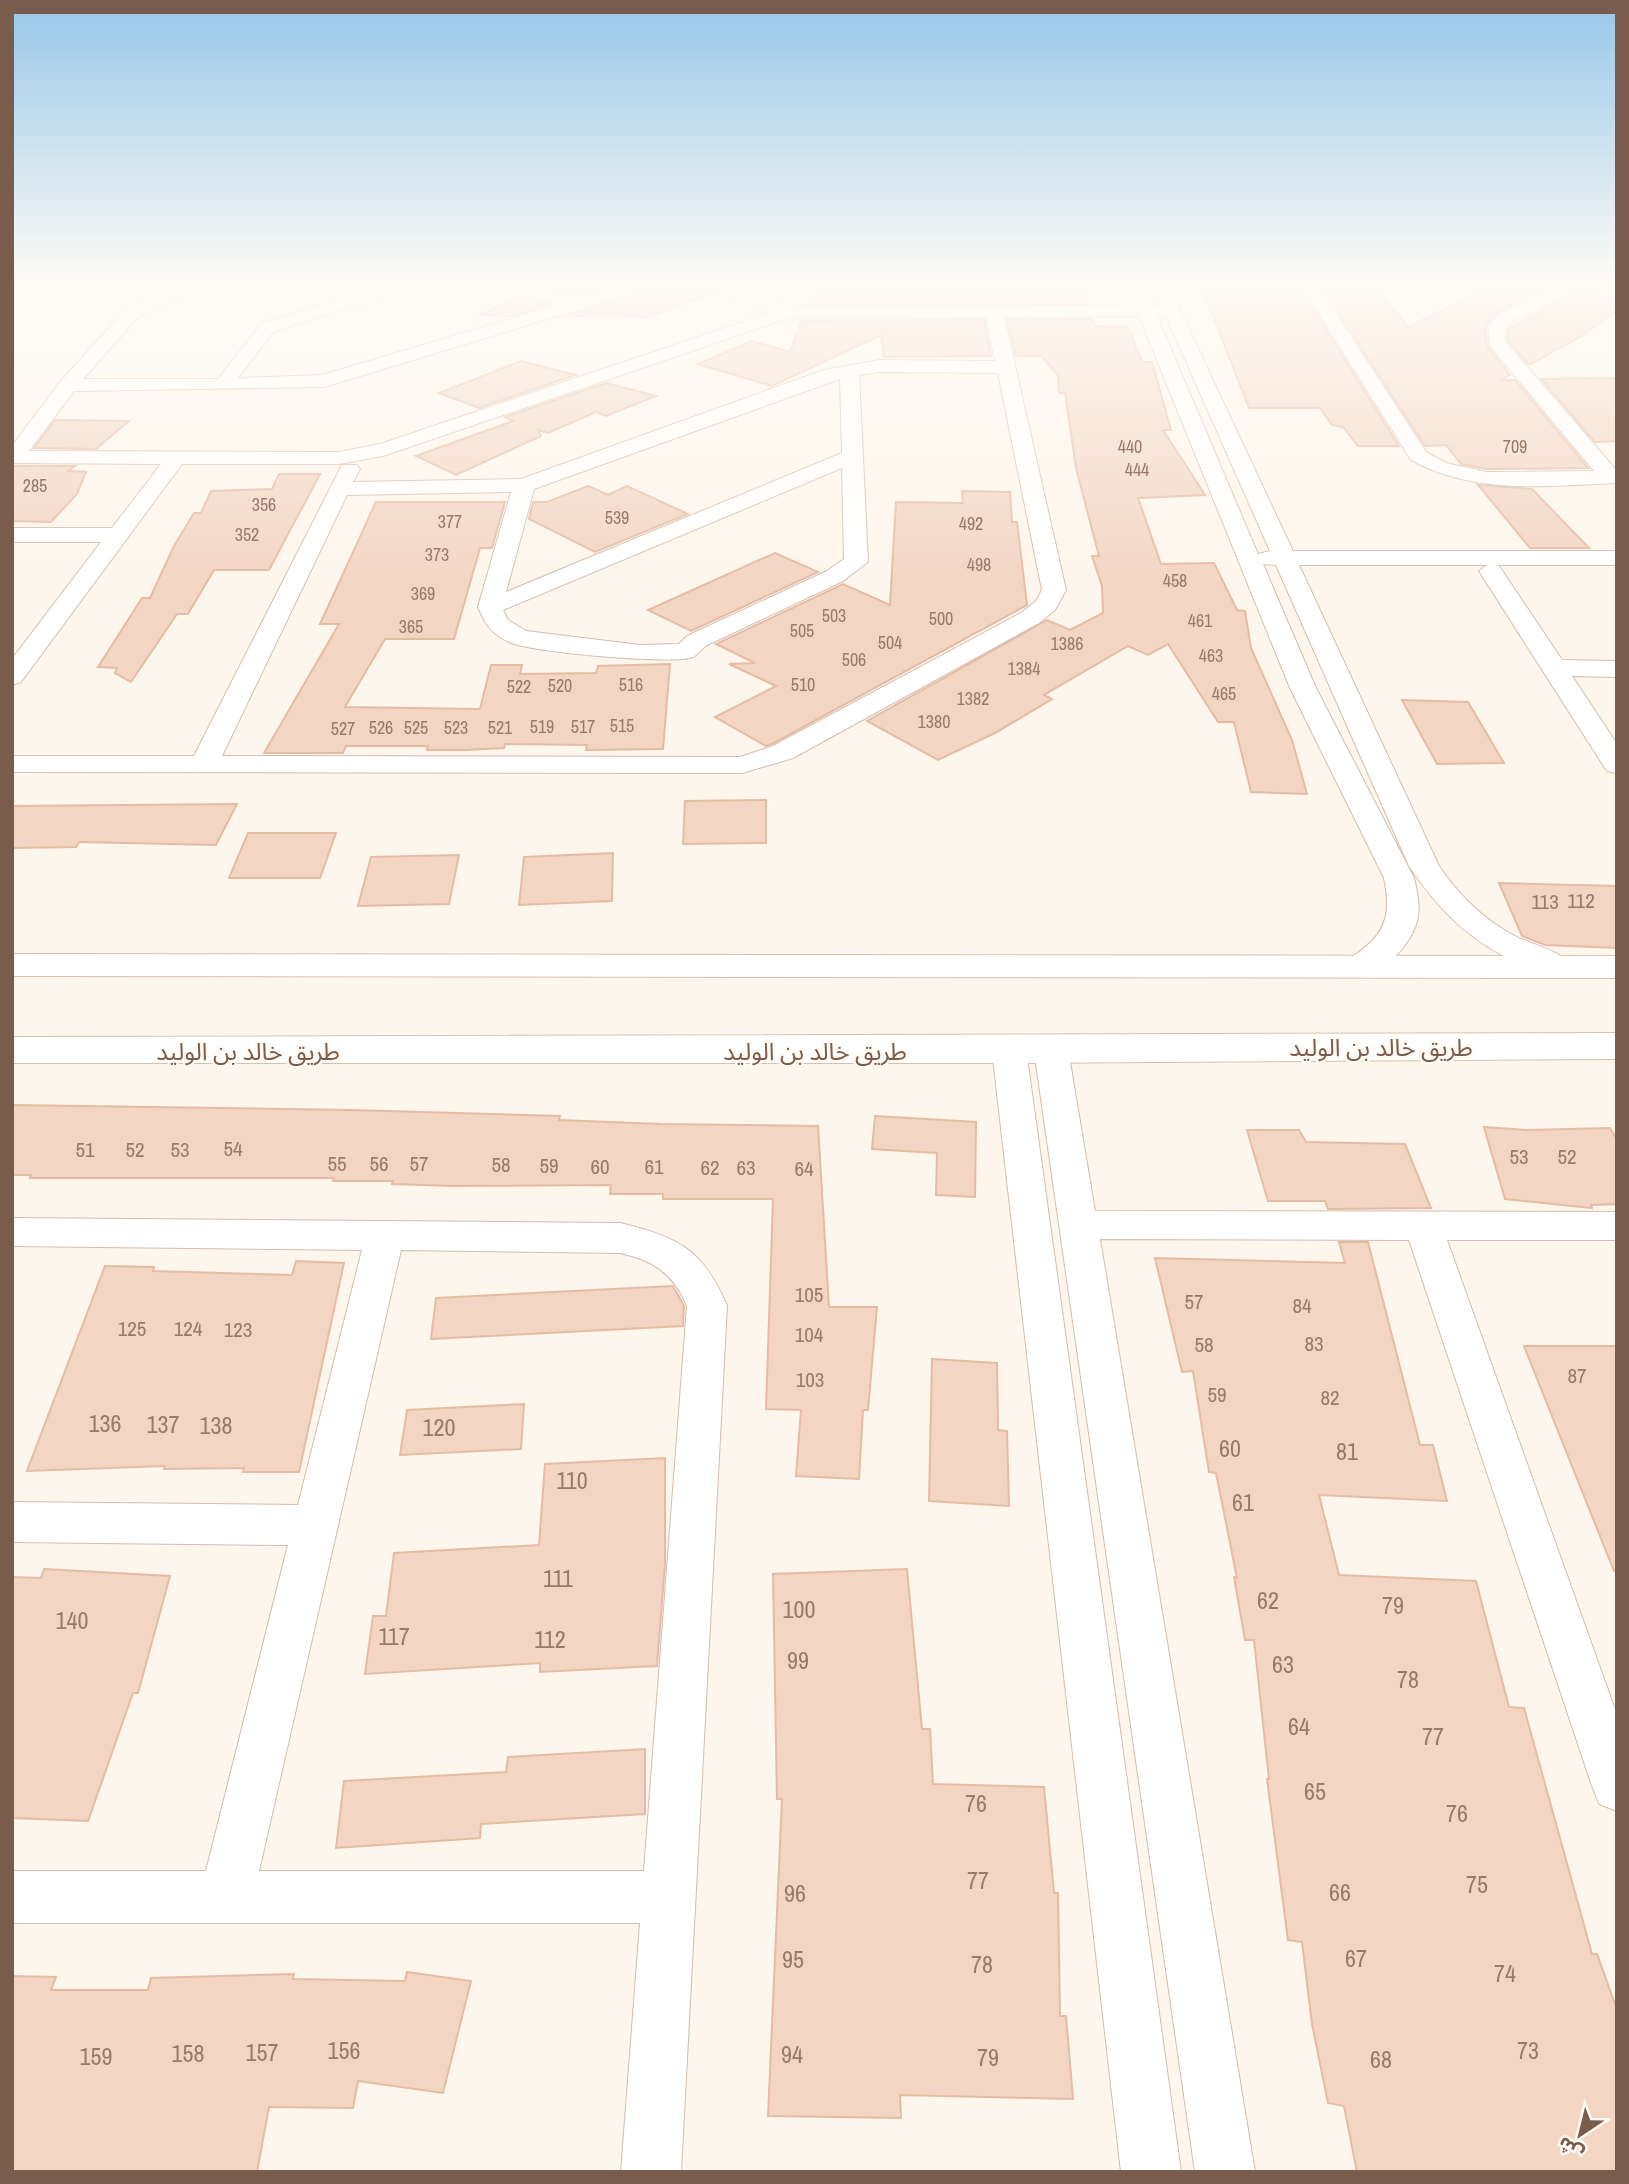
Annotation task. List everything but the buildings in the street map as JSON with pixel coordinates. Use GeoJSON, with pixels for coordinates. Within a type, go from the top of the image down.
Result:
{"type":"FeatureCollection","features":[{"type":"Feature","properties":{"kind":"street"},"geometry":{"type":"LineString","coordinates":[[15,450],[68,384],[293,382]]}},
{"type":"Feature","properties":{"kind":"street"},"geometry":{"type":"LineString","coordinates":[[15,450],[175,459],[360,449],[404,444],[581,382]]}},
{"type":"Feature","properties":{"kind":"street"},"geometry":{"type":"LineString","coordinates":[[340,489],[524,485],[807,382]]}},
{"type":"Feature","properties":{"kind":"street"},"geometry":{"type":"LineString","coordinates":[[524,485],[490,607],[497,624],[519,638],[640,653],[687,651],[696,641],[842,573],[856,562],[849,382]]}},
{"type":"Feature","properties":{"kind":"street"},"geometry":{"type":"LineString","coordinates":[[12,764],[742,765],[783,752],[1030,618],[1046,605],[1054,590],[1009,382]]}},
{"type":"Feature","properties":{"kind":"street"},"geometry":{"type":"LineString","coordinates":[[1185,382],[1252,565],[1303,688],[1399,878],[1405,898],[1404,918],[1396,936],[1381,953],[1359,967]]}},
{"type":"Feature","properties":{"kind":"street"},"geometry":{"type":"LineString","coordinates":[[1196,382],[1289,565],[1434,881],[1445,898],[1480,929],[1529,956],[1557,967]]}},
{"type":"Feature","properties":{"kind":"street"},"geometry":{"type":"LineString","coordinates":[[1371,382],[1418,456],[1428,463],[1477,477],[1613,477]]}},
{"type":"Feature","properties":{"kind":"street"},"geometry":{"type":"LineString","coordinates":[[1531,382],[1613,477]]}},
{"type":"Feature","properties":{"kind":"street"},"geometry":{"type":"LineString","coordinates":[[15,450],[311,447],[360,449]]}},
{"type":"Feature","properties":{"kind":"street"},"geometry":{"type":"LineString","coordinates":[[204,764],[360,449]]}},
{"type":"Feature","properties":{"kind":"street"},"geometry":{"type":"LineString","coordinates":[[490,607],[850,457]]}},
{"type":"Feature","properties":{"kind":"street"},"geometry":{"type":"LineString","coordinates":[[12,677],[175,459]]}},
{"type":"Feature","properties":{"kind":"street"},"geometry":{"type":"LineString","coordinates":[[12,535],[118,535]]}},
{"type":"Feature","properties":{"kind":"street"},"geometry":{"type":"LineString","coordinates":[[1252,565],[1617,558]]}},
{"type":"Feature","properties":{"kind":"street"},"geometry":{"type":"LineString","coordinates":[[1289,565],[1491,572],[1617,571]]}},
{"type":"Feature","properties":{"kind":"street"},"geometry":{"type":"LineString","coordinates":[[1491,572],[1617,765]]}},
{"type":"Feature","properties":{"kind":"street"},"geometry":{"type":"LineString","coordinates":[[1554,668],[1617,669]]}},
{"type":"Feature","properties":{"kind":"street"},"geometry":{"type":"LineString","coordinates":[[12,965],[1617,967]]}},
{"type":"Feature","properties":{"kind":"street","name":"طريق خالد بن الوليد"},"geometry":{"type":"LineString","coordinates":[[12,1050],[1030,1050],[1617,1046]]}},
{"type":"Feature","properties":{"kind":"street"},"geometry":{"type":"LineString","coordinates":[[1030,1050],[1079,1225],[1225,2172]]}},
{"type":"Feature","properties":{"kind":"street"},"geometry":{"type":"LineString","coordinates":[[1030,1050],[1151,2172]]}},
{"type":"Feature","properties":{"kind":"street"},"geometry":{"type":"LineString","coordinates":[[1079,1225],[1617,1226]]}},
{"type":"Feature","properties":{"kind":"street"},"geometry":{"type":"LineString","coordinates":[[1423,1226],[1617,1786]]}},
{"type":"Feature","properties":{"kind":"street"},"geometry":{"type":"LineString","coordinates":[[12,1232],[620,1238],[652,1245],[678,1259],[698,1280],[707,1306],[651,2172]]}},
{"type":"Feature","properties":{"kind":"street"},"geometry":{"type":"LineString","coordinates":[[226,1896],[385,1236]]}},
{"type":"Feature","properties":{"kind":"street"},"geometry":{"type":"LineString","coordinates":[[12,1522],[315,1525]]}},
{"type":"Feature","properties":{"kind":"street"},"geometry":{"type":"LineString","coordinates":[[12,1897],[669,1897]]}}]}
